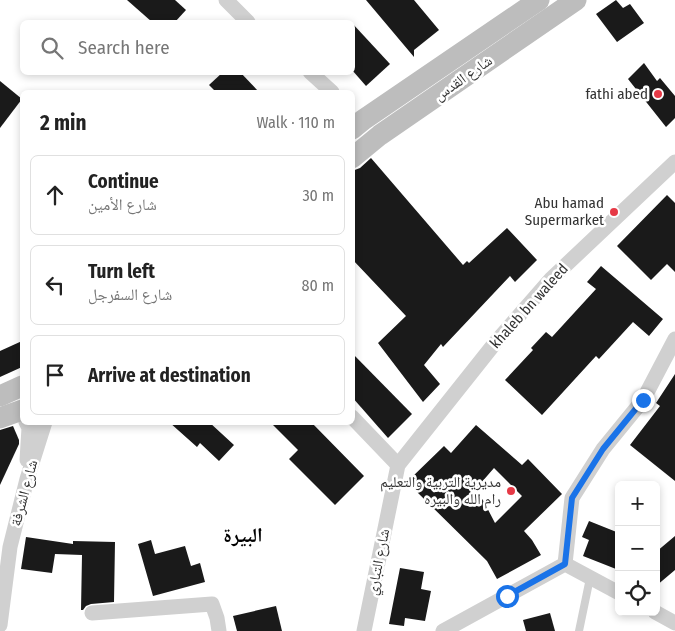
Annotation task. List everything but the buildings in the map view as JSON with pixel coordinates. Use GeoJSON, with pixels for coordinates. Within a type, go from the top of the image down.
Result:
{"type":"FeatureCollection","features":[{"type":"Feature","properties":{"kind":"main road","name":"شارع القدس"},"geometry":{"type":"LineString","coordinates":[[356,120],[539,0]]}},
{"type":"Feature","properties":{"kind":"main road","name":"شارع القدس"},"geometry":{"type":"LineString","coordinates":[[355,156],[380,135],[576,0]]}},
{"type":"Feature","properties":{"kind":"main road"},"geometry":{"type":"LineString","coordinates":[[356,120],[380,135]]}},
{"type":"Feature","properties":{"kind":"main road"},"geometry":{"type":"LineString","coordinates":[[13,414],[20,392]]}},
{"type":"Feature","properties":{"kind":"street"},"geometry":{"type":"LineString","coordinates":[[226,0],[246,20]]}},
{"type":"Feature","properties":{"kind":"street"},"geometry":{"type":"LineString","coordinates":[[313,75],[330,90]]}},
{"type":"Feature","properties":{"kind":"street","name":"khaleb bn waleed"},"geometry":{"type":"LineString","coordinates":[[398,464],[495,343],[551,279],[672,169]]}},
{"type":"Feature","properties":{"kind":"street"},"geometry":{"type":"LineString","coordinates":[[565,564],[572,498],[603,449],[643,400],[675,339]]}},
{"type":"Feature","properties":{"kind":"street"},"geometry":{"type":"LineString","coordinates":[[355,420],[398,464]]}},
{"type":"Feature","properties":{"kind":"street"},"geometry":{"type":"LineString","coordinates":[[25,425],[28,428],[27,479]]}},
{"type":"Feature","properties":{"kind":"street","name":"شارع الشرفة"},"geometry":{"type":"LineString","coordinates":[[0,624],[10,547],[27,479],[44,425]]}},
{"type":"Feature","properties":{"kind":"street","name":"شارع التباري"},"geometry":{"type":"LineString","coordinates":[[364,631],[398,464]]}},
{"type":"Feature","properties":{"kind":"street"},"geometry":{"type":"LineString","coordinates":[[565,564],[615,591]]}},
{"type":"Feature","properties":{"kind":"street"},"geometry":{"type":"LineString","coordinates":[[443,631],[565,564]]}},
{"type":"Feature","properties":{"kind":"street"},"geometry":{"type":"LineString","coordinates":[[92,613],[212,604],[219,631]]}},
{"type":"Feature","properties":{"kind":"street"},"geometry":{"type":"LineString","coordinates":[[660,615],[675,623]]}},
{"type":"Feature","properties":{"kind":"lane"},"geometry":{"type":"LineString","coordinates":[[579,631],[590,578]]}},
{"type":"Feature","properties":{"kind":"place","name":"fathi abed"},"geometry":{"type":"Point","coordinates":[658,94]}},
{"type":"Feature","properties":{"kind":"place","name":"Abu hamad Supermarket"},"geometry":{"type":"Point","coordinates":[614,212]}},
{"type":"Feature","properties":{"kind":"place","name":"مديرية التربية والتعليم رام الله والبيره"},"geometry":{"type":"Point","coordinates":[511,491]}},
{"type":"Feature","properties":{"kind":"district","name":"البيرة"},"geometry":{"type":"Point","coordinates":[243,535]}},
{"type":"Feature","properties":{"kind":"route"},"geometry":{"type":"LineString","coordinates":[[507,596],[565,564],[572,498],[603,449],[643,400]]}}]}
